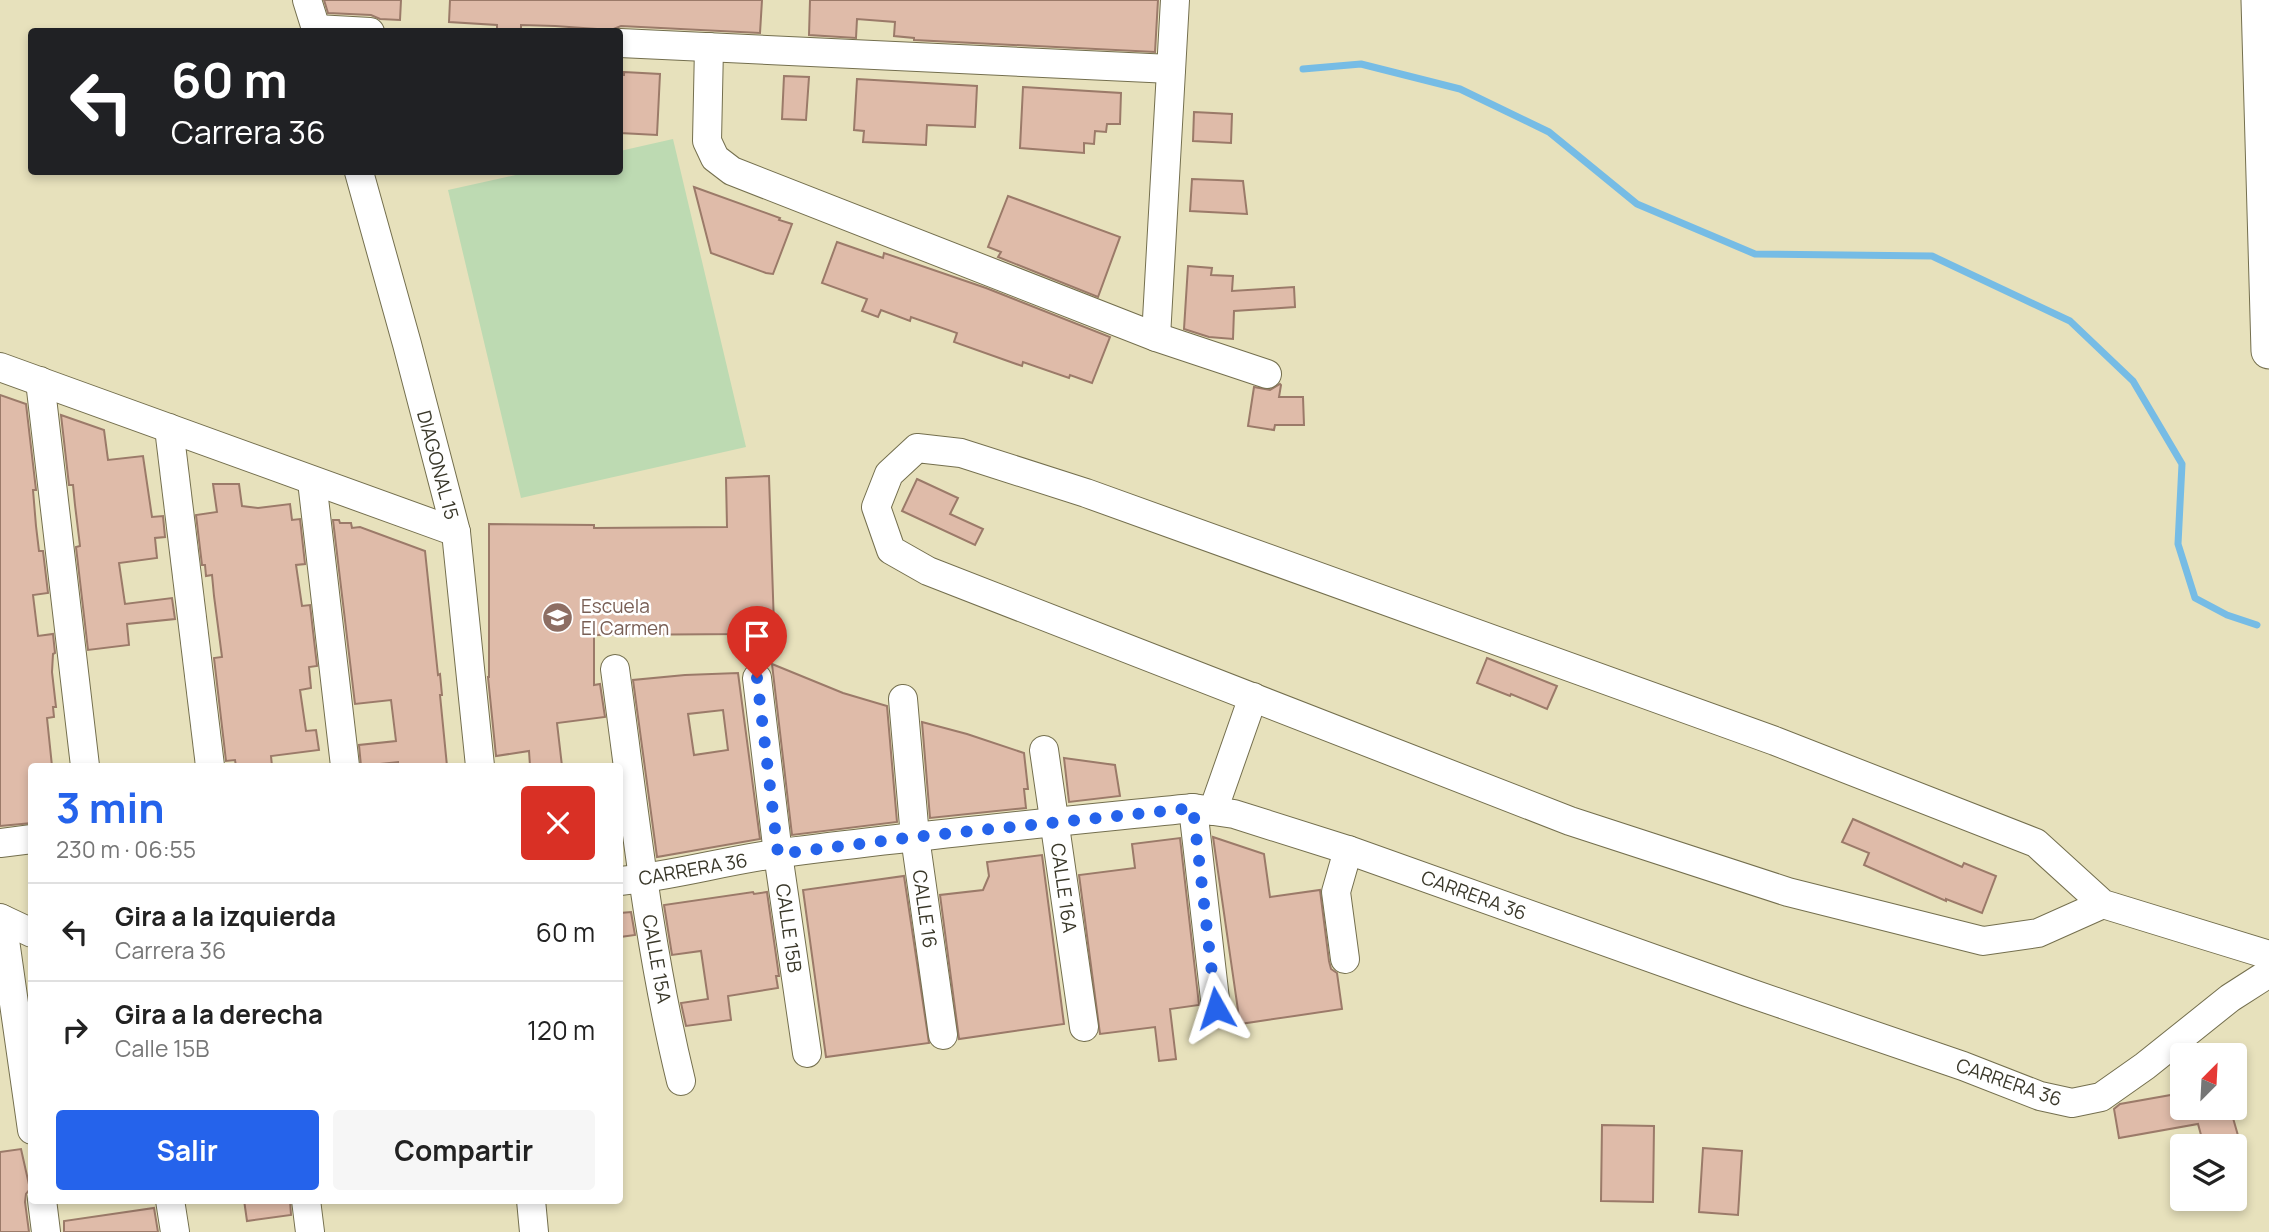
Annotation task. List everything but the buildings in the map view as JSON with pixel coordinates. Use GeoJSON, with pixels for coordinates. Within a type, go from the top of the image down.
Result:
{"type":"FeatureCollection","features":[{"type":"Feature","properties":{"kind":"main road"},"geometry":{"type":"LineString","coordinates":[[2259,0],[2269,351]]}},
{"type":"Feature","properties":{"kind":"street"},"geometry":{"type":"LineString","coordinates":[[307,0],[315,28]]}},
{"type":"Feature","properties":{"kind":"street"},"geometry":{"type":"LineString","coordinates":[[1156,337],[1175,0]]}},
{"type":"Feature","properties":{"kind":"street"},"geometry":{"type":"LineString","coordinates":[[623,43],[1171,69]]}},
{"type":"Feature","properties":{"kind":"street"},"geometry":{"type":"LineString","coordinates":[[709,47],[707,141],[715,158],[732,171],[1156,337],[1267,374]]}},
{"type":"Feature","properties":{"kind":"street","name":"DIAGONAL 15"},"geometry":{"type":"LineString","coordinates":[[360,175],[456,532],[480,763]]}},
{"type":"Feature","properties":{"kind":"street"},"geometry":{"type":"LineString","coordinates":[[0,367],[456,532]]}},
{"type":"Feature","properties":{"kind":"street"},"geometry":{"type":"LineString","coordinates":[[40,381],[85,763]]}},
{"type":"Feature","properties":{"kind":"street"},"geometry":{"type":"LineString","coordinates":[[169,428],[210,763]]}},
{"type":"Feature","properties":{"kind":"street"},"geometry":{"type":"LineString","coordinates":[[2103,904],[2038,933],[1983,942],[1788,892],[1570,821],[929,571],[891,550],[876,507],[890,474],[917,448],[961,453],[1099,498],[1775,741],[2036,843],[2103,904],[2269,956]]}},
{"type":"Feature","properties":{"kind":"street"},"geometry":{"type":"LineString","coordinates":[[312,481],[345,763]]}},
{"type":"Feature","properties":{"kind":"street","name":"CALLE 15A"},"geometry":{"type":"LineString","coordinates":[[615,669],[622,763]]}},
{"type":"Feature","properties":{"kind":"street","name":"CALLE 15B"},"geometry":{"type":"LineString","coordinates":[[757,678],[778,854],[807,1053]]}},
{"type":"Feature","properties":{"kind":"street"},"geometry":{"type":"LineString","coordinates":[[1216,1008],[1203,809],[1253,697]]}},
{"type":"Feature","properties":{"kind":"street","name":"CALLE 16"},"geometry":{"type":"LineString","coordinates":[[903,699],[915,837],[943,1035]]}},
{"type":"Feature","properties":{"kind":"street","name":"CALLE 16A"},"geometry":{"type":"LineString","coordinates":[[1044,750],[1084,1027]]}},
{"type":"Feature","properties":{"kind":"street","name":"CALLE 15A"},"geometry":{"type":"LineString","coordinates":[[623,774],[631,880],[681,1081]]}},
{"type":"Feature","properties":{"kind":"street","name":"CARRERA 36"},"geometry":{"type":"LineString","coordinates":[[631,880],[778,854],[1055,822],[1203,809],[1234,814],[1348,850],[1963,1066],[2040,1096],[2072,1103],[2102,1097],[2230,998],[2269,972]]}},
{"type":"Feature","properties":{"kind":"street"},"geometry":{"type":"LineString","coordinates":[[0,843],[28,840]]}},
{"type":"Feature","properties":{"kind":"street"},"geometry":{"type":"LineString","coordinates":[[1345,959],[1336,892],[1348,850]]}},
{"type":"Feature","properties":{"kind":"street"},"geometry":{"type":"LineString","coordinates":[[1,919],[28,931]]}},
{"type":"Feature","properties":{"kind":"street"},"geometry":{"type":"LineString","coordinates":[[1,919],[28,1103]]}},
{"type":"Feature","properties":{"kind":"street"},"geometry":{"type":"LineString","coordinates":[[42,1204],[46,1232]]}},
{"type":"Feature","properties":{"kind":"street"},"geometry":{"type":"LineString","coordinates":[[171,1204],[175,1232]]}},
{"type":"Feature","properties":{"kind":"street"},"geometry":{"type":"LineString","coordinates":[[306,1204],[310,1232]]}},
{"type":"Feature","properties":{"kind":"street"},"geometry":{"type":"LineString","coordinates":[[531,1204],[534,1232]]}},
{"type":"Feature","properties":{"kind":"green space"},"geometry":{"type":"Polygon","coordinates":[[[673,139],[746,447],[521,498],[448,190],[516,175],[623,175],[623,150],[673,139]]]}},
{"type":"Feature","properties":{"kind":"waterway"},"geometry":{"type":"LineString","coordinates":[[1303,69],[1361,64],[1460,89],[1549,132],[1637,204],[1755,254],[1932,256],[2070,321],[2133,381],[2182,464],[2178,544],[2195,598],[2227,615],[2257,625]]}},
{"type":"Feature","properties":{"kind":"place","name":"Escuela El Carmen"},"geometry":{"type":"Point","coordinates":[558,617]}},
{"type":"Feature","properties":{"kind":"route"},"geometry":{"type":"LineString","coordinates":[[757,678],[778,854],[1193,808],[1216,1008]]}}]}
